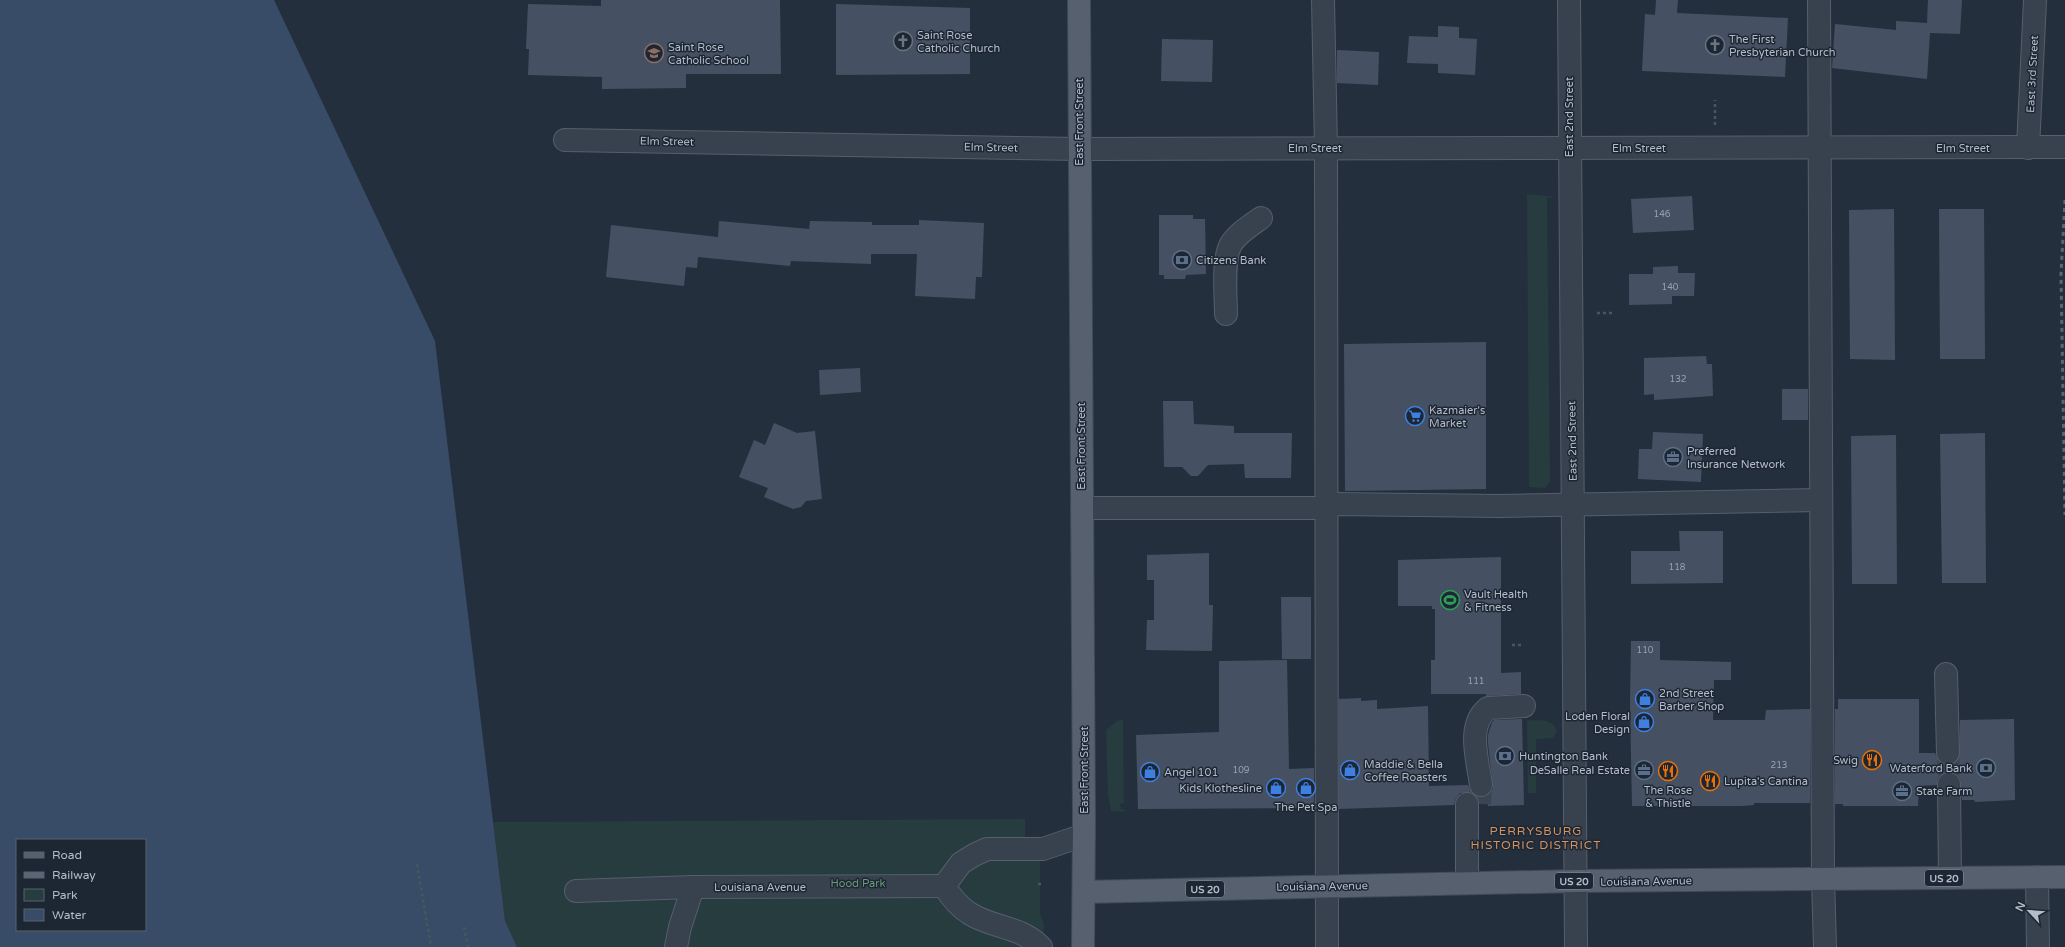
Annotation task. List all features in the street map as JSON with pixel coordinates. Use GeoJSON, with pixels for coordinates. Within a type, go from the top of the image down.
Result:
{"type":"FeatureCollection","features":[{"type":"Feature","properties":{"kind":"main road","name":"East Front Street"},"geometry":{"type":"LineString","coordinates":[[1079,0],[1084,835],[1083,947]]}},
{"type":"Feature","properties":{"kind":"main road","name":"Louisiana Avenue"},"geometry":{"type":"LineString","coordinates":[[1084,892],[1576,881],[2065,877]]}},
{"type":"Feature","properties":{"kind":"street"},"geometry":{"type":"LineString","coordinates":[[1322,0],[1326,148],[1326,947]]}},
{"type":"Feature","properties":{"kind":"street","name":"East 2nd Street"},"geometry":{"type":"LineString","coordinates":[[1569,0],[1576,947]]}},
{"type":"Feature","properties":{"kind":"street"},"geometry":{"type":"LineString","coordinates":[[1819,0],[1823,879],[1825,946]]}},
{"type":"Feature","properties":{"kind":"street","name":"East 3rd Street"},"geometry":{"type":"LineString","coordinates":[[2028,148],[2035,0]]}},
{"type":"Feature","properties":{"kind":"street","name":"Elm Street"},"geometry":{"type":"LineString","coordinates":[[564,140],[1079,149],[2065,147]]}},
{"type":"Feature","properties":{"kind":"street"},"geometry":{"type":"LineString","coordinates":[[1226,314],[1226,266],[1228,249],[1236,238],[1261,218]]}},
{"type":"Feature","properties":{"kind":"street"},"geometry":{"type":"LineString","coordinates":[[1082,508],[1326,508],[1335,504],[1501,506],[1821,500]]}},
{"type":"Feature","properties":{"kind":"street"},"geometry":{"type":"LineString","coordinates":[[1946,674],[1948,752]]}},
{"type":"Feature","properties":{"kind":"street"},"geometry":{"type":"LineString","coordinates":[[1467,883],[1476,726],[1479,718],[1488,708],[1524,706]]}},
{"type":"Feature","properties":{"kind":"street"},"geometry":{"type":"LineString","coordinates":[[1468,709],[1472,792]]}},
{"type":"Feature","properties":{"kind":"street"},"geometry":{"type":"LineString","coordinates":[[1949,784],[1950,878]]}},
{"type":"Feature","properties":{"kind":"street"},"geometry":{"type":"LineString","coordinates":[[1041,947],[1026,935],[970,914],[956,904],[944,886],[962,863],[974,855],[988,849],[1043,849],[1084,835]]}},
{"type":"Feature","properties":{"kind":"street"},"geometry":{"type":"LineString","coordinates":[[2037,877],[2038,947]]}},
{"type":"Feature","properties":{"kind":"street","name":"Louisiana Avenue"},"geometry":{"type":"LineString","coordinates":[[576,891],[693,887],[944,886]]}},
{"type":"Feature","properties":{"kind":"street"},"geometry":{"type":"LineString","coordinates":[[676,947],[680,927],[693,887]]}},
{"type":"Feature","properties":{"kind":"path"},"geometry":{"type":"LineString","coordinates":[[1597,313],[1615,313]]}},
{"type":"Feature","properties":{"kind":"path"},"geometry":{"type":"LineString","coordinates":[[1501,593],[1523,593]]}},
{"type":"Feature","properties":{"kind":"path"},"geometry":{"type":"LineString","coordinates":[[1512,645],[1524,645]]}},
{"type":"Feature","properties":{"kind":"path"},"geometry":{"type":"LineString","coordinates":[[417,864],[431,947]]}},
{"type":"Feature","properties":{"kind":"path"},"geometry":{"type":"LineString","coordinates":[[1038,884],[1044,884]]}},
{"type":"Feature","properties":{"kind":"path"},"geometry":{"type":"LineString","coordinates":[[464,927],[468,947]]}},
{"type":"Feature","properties":{"kind":"green space"},"geometry":{"type":"Polygon","coordinates":[[[1527,194],[1557,197],[1547,198],[1550,482],[1545,488],[1529,487],[1527,194]]]}},
{"type":"Feature","properties":{"kind":"green space"},"geometry":{"type":"Polygon","coordinates":[[[1123,720],[1124,803],[1120,804],[1121,809],[1124,809],[1124,812],[1111,811],[1108,795],[1106,730],[1117,721],[1123,720]]]}},
{"type":"Feature","properties":{"kind":"green space"},"geometry":{"type":"Polygon","coordinates":[[[1527,720],[1541,720],[1549,722],[1557,731],[1553,738],[1536,739],[1536,793],[1528,793],[1527,720]]]}},
{"type":"Feature","properties":{"kind":"green space","name":"Hood Park"},"geometry":{"type":"Polygon","coordinates":[[[1025,819],[1025,857],[1040,858],[1040,913],[1044,924],[1043,938],[1026,947],[517,947],[505,921],[493,822],[1025,819]]]}},
{"type":"Feature","properties":{"kind":"water"},"geometry":{"type":"Polygon","coordinates":[[[0,0],[274,0],[435,341],[505,921],[517,947],[0,947],[0,0]]]}},
{"type":"Feature","properties":{"kind":"building"},"geometry":{"type":"Polygon","coordinates":[[[601,0],[780,0],[781,74],[686,74],[686,88],[602,89],[602,77],[528,75],[529,49],[526,49],[528,4],[601,6],[601,0]]]}},
{"type":"Feature","properties":{"kind":"building","name":"The First Presbyterian Church"},"geometry":{"type":"Polygon","coordinates":[[[1656,0],[1678,0],[1677,13],[1788,18],[1785,77],[1642,71],[1645,14],[1655,15],[1656,0]]]}},
{"type":"Feature","properties":{"kind":"building"},"geometry":{"type":"Polygon","coordinates":[[[1928,0],[1962,0],[1960,34],[1930,33],[1927,79],[1832,68],[1835,24],[1896,30],[1896,21],[1927,23],[1928,0]]]}},
{"type":"Feature","properties":{"kind":"building","name":"Saint Rose Catholic Church"},"geometry":{"type":"Polygon","coordinates":[[[836,4],[970,8],[970,74],[836,75],[836,4]]]}},
{"type":"Feature","properties":{"kind":"building"},"geometry":{"type":"Polygon","coordinates":[[[1438,26],[1459,27],[1459,38],[1477,39],[1475,75],[1438,73],[1438,64],[1407,63],[1409,36],[1438,37],[1438,26]]]}},
{"type":"Feature","properties":{"kind":"building"},"geometry":{"type":"Polygon","coordinates":[[[1162,39],[1213,40],[1212,82],[1161,81],[1162,39]]]}},
{"type":"Feature","properties":{"kind":"building"},"geometry":{"type":"Polygon","coordinates":[[[1337,50],[1379,52],[1378,85],[1337,83],[1337,50]]]}},
{"type":"Feature","properties":{"kind":"building"},"geometry":{"type":"Polygon","coordinates":[[[1692,196],[1694,230],[1633,233],[1631,199],[1692,196]]]}},
{"type":"Feature","properties":{"kind":"building"},"geometry":{"type":"Polygon","coordinates":[[[1894,209],[1895,360],[1850,359],[1849,210],[1894,209]]]}},
{"type":"Feature","properties":{"kind":"building"},"geometry":{"type":"Polygon","coordinates":[[[1939,209],[1984,209],[1985,359],[1940,359],[1939,209]]]}},
{"type":"Feature","properties":{"kind":"building","name":"Citizens Bank"},"geometry":{"type":"Polygon","coordinates":[[[1159,215],[1193,215],[1193,219],[1205,219],[1206,274],[1186,275],[1185,279],[1164,279],[1164,275],[1159,275],[1159,215]]]}},
{"type":"Feature","properties":{"kind":"building"},"geometry":{"type":"Polygon","coordinates":[[[919,220],[984,223],[982,277],[976,277],[975,299],[915,296],[917,254],[871,254],[871,264],[791,261],[790,266],[698,257],[697,268],[686,267],[684,286],[606,277],[611,225],[718,237],[719,221],[809,229],[810,221],[872,222],[872,225],[919,225],[919,220]]]}},
{"type":"Feature","properties":{"kind":"building"},"geometry":{"type":"Polygon","coordinates":[[[1678,266],[1678,273],[1695,273],[1694,296],[1672,296],[1672,304],[1629,305],[1629,274],[1653,274],[1653,267],[1678,266]]]}},
{"type":"Feature","properties":{"kind":"building","name":"Kazmaier's Market"},"geometry":{"type":"Polygon","coordinates":[[[1486,342],[1486,489],[1345,491],[1344,344],[1486,342]]]}},
{"type":"Feature","properties":{"kind":"building"},"geometry":{"type":"Polygon","coordinates":[[[1706,356],[1707,364],[1712,364],[1713,396],[1654,400],[1654,394],[1644,395],[1644,358],[1706,356]]]}},
{"type":"Feature","properties":{"kind":"building"},"geometry":{"type":"Polygon","coordinates":[[[860,368],[861,392],[820,395],[819,370],[860,368]]]}},
{"type":"Feature","properties":{"kind":"building"},"geometry":{"type":"Polygon","coordinates":[[[1782,389],[1808,389],[1808,420],[1782,420],[1782,389]]]}},
{"type":"Feature","properties":{"kind":"building"},"geometry":{"type":"Polygon","coordinates":[[[1163,401],[1193,401],[1194,424],[1234,426],[1234,433],[1292,433],[1291,478],[1245,478],[1244,464],[1208,465],[1198,476],[1191,476],[1182,467],[1164,467],[1163,401]]]}},
{"type":"Feature","properties":{"kind":"building"},"geometry":{"type":"Polygon","coordinates":[[[774,423],[797,433],[815,431],[822,499],[806,501],[801,507],[793,509],[764,497],[768,488],[739,477],[754,440],[765,445],[774,423]]]}},
{"type":"Feature","properties":{"kind":"building"},"geometry":{"type":"Polygon","coordinates":[[[1653,432],[1703,434],[1701,482],[1638,479],[1639,449],[1652,449],[1653,432]]]}},
{"type":"Feature","properties":{"kind":"building"},"geometry":{"type":"Polygon","coordinates":[[[1985,433],[1986,583],[1942,583],[1940,434],[1985,433]]]}},
{"type":"Feature","properties":{"kind":"building"},"geometry":{"type":"Polygon","coordinates":[[[1896,435],[1897,584],[1852,584],[1851,436],[1896,435]]]}},
{"type":"Feature","properties":{"kind":"building"},"geometry":{"type":"Polygon","coordinates":[[[1679,531],[1723,531],[1723,583],[1631,584],[1631,551],[1680,551],[1679,531]]]}},
{"type":"Feature","properties":{"kind":"building"},"geometry":{"type":"Polygon","coordinates":[[[1209,553],[1209,605],[1213,605],[1212,651],[1146,650],[1147,620],[1154,620],[1154,580],[1147,580],[1147,555],[1209,553]]]}},
{"type":"Feature","properties":{"kind":"building","name":"Vault Health & Fitness"},"geometry":{"type":"Polygon","coordinates":[[[1501,557],[1501,673],[1521,672],[1521,694],[1486,696],[1486,694],[1431,694],[1431,660],[1435,660],[1435,609],[1432,609],[1432,606],[1398,606],[1398,560],[1501,557]]]}},
{"type":"Feature","properties":{"kind":"building"},"geometry":{"type":"Polygon","coordinates":[[[1281,597],[1311,597],[1311,659],[1282,659],[1281,597]]]}},
{"type":"Feature","properties":{"kind":"building"},"geometry":{"type":"Polygon","coordinates":[[[1631,641],[1660,641],[1660,660],[1731,662],[1731,680],[1714,680],[1713,720],[1765,720],[1766,710],[1810,709],[1810,803],[1754,803],[1754,805],[1741,806],[1632,806],[1630,705],[1631,641]]]}},
{"type":"Feature","properties":{"kind":"building"},"geometry":{"type":"Polygon","coordinates":[[[1287,660],[1289,769],[1314,768],[1314,808],[1138,809],[1136,735],[1219,732],[1219,661],[1287,660]]]}},
{"type":"Feature","properties":{"kind":"building"},"geometry":{"type":"Polygon","coordinates":[[[1361,698],[1361,701],[1377,700],[1377,709],[1428,706],[1429,786],[1468,785],[1471,793],[1460,793],[1456,798],[1454,805],[1339,809],[1339,699],[1361,698]]]}},
{"type":"Feature","properties":{"kind":"building"},"geometry":{"type":"Polygon","coordinates":[[[1838,699],[1919,699],[1919,753],[1935,753],[1938,760],[1942,764],[1948,765],[1955,763],[1959,759],[1960,720],[2014,719],[2015,800],[1975,802],[1974,800],[1962,800],[1960,778],[1955,773],[1948,772],[1942,773],[1938,778],[1937,785],[1919,786],[1918,806],[1843,806],[1843,804],[1835,804],[1835,709],[1838,709],[1838,699]]]}},
{"type":"Feature","properties":{"kind":"building","name":"Huntington Bank"},"geometry":{"type":"Polygon","coordinates":[[[1522,719],[1524,805],[1488,806],[1488,804],[1480,804],[1477,797],[1488,795],[1493,789],[1488,743],[1488,735],[1492,722],[1494,720],[1522,719]]]}},
{"type":"Feature","properties":{"kind":"tunnel"},"geometry":{"type":"LineString","coordinates":[[1948,753],[1949,784]]}},
{"type":"Feature","properties":{"kind":"tunnel"},"geometry":{"type":"LineString","coordinates":[[1480,804],[1481,785]]}},
{"type":"Feature","properties":{"kind":"railway"},"geometry":{"type":"LineString","coordinates":[[2065,200],[2061,274],[2065,515]]}},
{"type":"Feature","properties":{"kind":"place","name":"Saint Rose Catholic Church"},"geometry":{"type":"Point","coordinates":[903,41]}},
{"type":"Feature","properties":{"kind":"place","name":"The First Presbyterian Church"},"geometry":{"type":"Point","coordinates":[1715,45]}},
{"type":"Feature","properties":{"kind":"place","name":"Saint Rose Catholic School"},"geometry":{"type":"Point","coordinates":[654,53]}},
{"type":"Feature","properties":{"kind":"place","name":"Citizens Bank"},"geometry":{"type":"Point","coordinates":[1182,260]}},
{"type":"Feature","properties":{"kind":"place","name":"Kazmaier's Market"},"geometry":{"type":"Point","coordinates":[1415,416]}},
{"type":"Feature","properties":{"kind":"place","name":"Preferred Insurance Network"},"geometry":{"type":"Point","coordinates":[1673,457]}},
{"type":"Feature","properties":{"kind":"place","name":"Vault Health & Fitness"},"geometry":{"type":"Point","coordinates":[1450,600]}},
{"type":"Feature","properties":{"kind":"place","name":"2nd Street Barber Shop"},"geometry":{"type":"Point","coordinates":[1645,699]}},
{"type":"Feature","properties":{"kind":"place","name":"Loden Floral Design"},"geometry":{"type":"Point","coordinates":[1644,722]}},
{"type":"Feature","properties":{"kind":"place","name":"Huntington Bank"},"geometry":{"type":"Point","coordinates":[1505,756]}},
{"type":"Feature","properties":{"kind":"place","name":"Swig"},"geometry":{"type":"Point","coordinates":[1872,760]}},
{"type":"Feature","properties":{"kind":"place","name":"Waterford Bank"},"geometry":{"type":"Point","coordinates":[1986,768]}},
{"type":"Feature","properties":{"kind":"place","name":"Maddie & Bella Coffee Roasters"},"geometry":{"type":"Point","coordinates":[1350,770]}},
{"type":"Feature","properties":{"kind":"place","name":"DeSalle Real Estate"},"geometry":{"type":"Point","coordinates":[1644,770]}},
{"type":"Feature","properties":{"kind":"place","name":"The Rose & Thistle"},"geometry":{"type":"Point","coordinates":[1668,771]}},
{"type":"Feature","properties":{"kind":"place","name":"Angel 101"},"geometry":{"type":"Point","coordinates":[1150,772]}},
{"type":"Feature","properties":{"kind":"place","name":"Lupita's Cantina"},"geometry":{"type":"Point","coordinates":[1710,781]}},
{"type":"Feature","properties":{"kind":"place","name":"Kids Klothesline"},"geometry":{"type":"Point","coordinates":[1276,788]}},
{"type":"Feature","properties":{"kind":"place","name":"The Pet Spa"},"geometry":{"type":"Point","coordinates":[1306,788]}},
{"type":"Feature","properties":{"kind":"place","name":"State Farm"},"geometry":{"type":"Point","coordinates":[1902,791]}},
{"type":"Feature","properties":{"kind":"district","name":"PERRYSBURG HISTORIC DISTRICT"},"geometry":{"type":"Point","coordinates":[1536,838]}}]}
